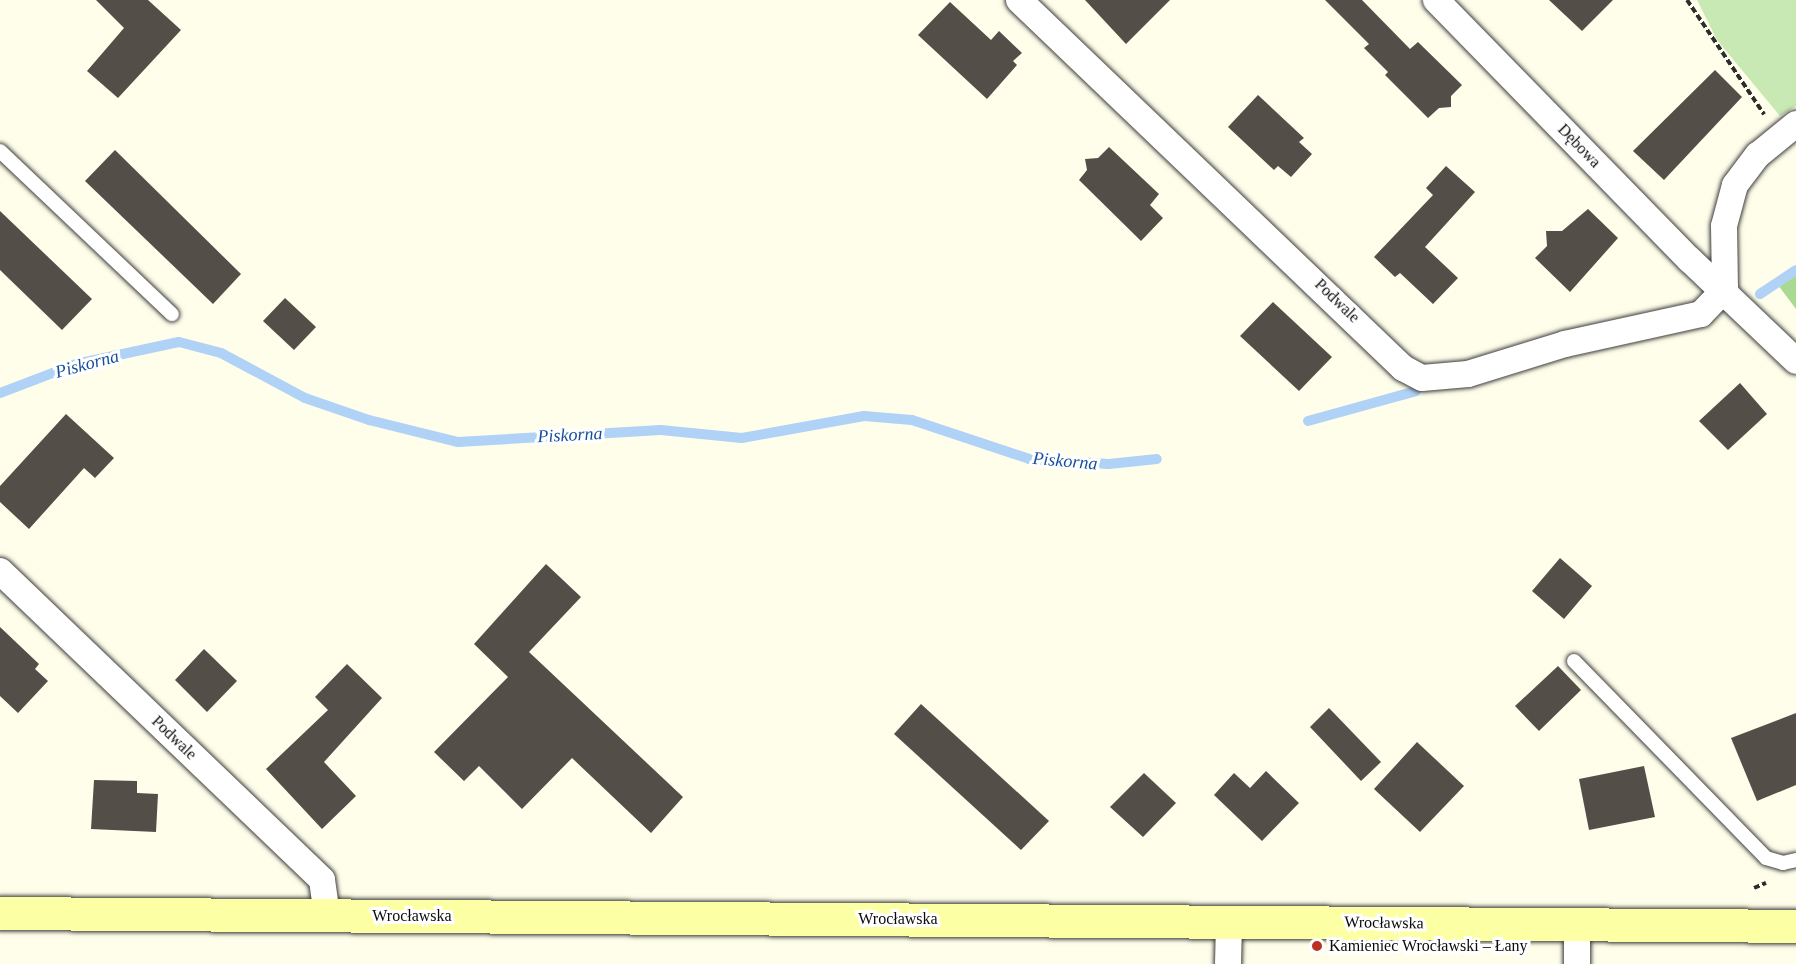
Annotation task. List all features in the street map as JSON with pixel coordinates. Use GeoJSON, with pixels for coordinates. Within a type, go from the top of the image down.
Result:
{"type":"FeatureCollection","features":[{"type":"Feature","properties":{"kind":"main road","name":"Wrocławska"},"geometry":{"type":"LineString","coordinates":[[0,913],[1796,926]]}},
{"type":"Feature","properties":{"kind":"street","name":"Podwale"},"geometry":{"type":"LineString","coordinates":[[1019,0],[1403,368],[1422,378],[1468,374],[1565,344],[1701,314],[1725,290]]}},
{"type":"Feature","properties":{"kind":"street","name":"Dębowa"},"geometry":{"type":"LineString","coordinates":[[1436,0],[1690,260],[1725,290]]}},
{"type":"Feature","properties":{"kind":"street"},"geometry":{"type":"LineString","coordinates":[[1788,129],[1735,185],[1726,209],[1725,290],[1796,361]]}},
{"type":"Feature","properties":{"kind":"street","name":"Podwale"},"geometry":{"type":"LineString","coordinates":[[0,571],[322,880],[327,915]]}},
{"type":"Feature","properties":{"kind":"street"},"geometry":{"type":"LineString","coordinates":[[1228,964],[1229,922]]}},
{"type":"Feature","properties":{"kind":"street"},"geometry":{"type":"LineString","coordinates":[[1577,925],[1577,964]]}},
{"type":"Feature","properties":{"kind":"lane"},"geometry":{"type":"LineString","coordinates":[[0,151],[172,314]]}},
{"type":"Feature","properties":{"kind":"lane"},"geometry":{"type":"LineString","coordinates":[[1574,661],[1766,858],[1783,863],[1796,860]]}},
{"type":"Feature","properties":{"kind":"path"},"geometry":{"type":"LineString","coordinates":[[1687,0],[1788,129]]}},
{"type":"Feature","properties":{"kind":"green space"},"geometry":{"type":"Polygon","coordinates":[[[1697,0],[1796,0],[1796,106],[1780,116],[1717,40],[1697,0]]]}},
{"type":"Feature","properties":{"kind":"green space"},"geometry":{"type":"Polygon","coordinates":[[[1796,270],[1796,309],[1778,285],[1796,270]]]}},
{"type":"Feature","properties":{"kind":"building"},"geometry":{"type":"Polygon","coordinates":[[[96,0],[148,0],[181,30],[118,98],[87,71],[124,28],[96,0]]]}},
{"type":"Feature","properties":{"kind":"building"},"geometry":{"type":"Polygon","coordinates":[[[1085,0],[1170,0],[1126,44],[1085,0]]]}},
{"type":"Feature","properties":{"kind":"building"},"geometry":{"type":"Polygon","coordinates":[[[1325,0],[1362,0],[1410,49],[1418,42],[1462,85],[1451,96],[1451,107],[1439,108],[1428,118],[1385,75],[1388,72],[1364,48],[1369,44],[1325,0]]]}},
{"type":"Feature","properties":{"kind":"building"},"geometry":{"type":"Polygon","coordinates":[[[1549,0],[1613,0],[1582,31],[1549,0]]]}},
{"type":"Feature","properties":{"kind":"building"},"geometry":{"type":"Polygon","coordinates":[[[950,2],[991,40],[999,31],[1022,53],[1013,61],[1017,65],[987,99],[918,35],[950,2]]]}},
{"type":"Feature","properties":{"kind":"building"},"geometry":{"type":"Polygon","coordinates":[[[1715,70],[1742,97],[1664,180],[1633,151],[1715,70]]]}},
{"type":"Feature","properties":{"kind":"building"},"geometry":{"type":"Polygon","coordinates":[[[1258,95],[1304,138],[1299,142],[1312,154],[1291,177],[1278,166],[1274,170],[1228,127],[1258,95]]]}},
{"type":"Feature","properties":{"kind":"building"},"geometry":{"type":"Polygon","coordinates":[[[1109,147],[1159,194],[1150,205],[1163,218],[1141,241],[1079,180],[1087,170],[1085,159],[1098,158],[1109,147]]]}},
{"type":"Feature","properties":{"kind":"building"},"geometry":{"type":"Polygon","coordinates":[[[115,150],[241,274],[213,304],[85,181],[115,150]]]}},
{"type":"Feature","properties":{"kind":"building"},"geometry":{"type":"Polygon","coordinates":[[[1446,166],[1475,192],[1425,247],[1458,278],[1433,304],[1400,273],[1395,277],[1374,257],[1433,195],[1426,188],[1446,166]]]}},
{"type":"Feature","properties":{"kind":"building"},"geometry":{"type":"Polygon","coordinates":[[[1588,209],[1618,238],[1570,292],[1535,258],[1547,246],[1546,231],[1562,231],[1588,209]]]}},
{"type":"Feature","properties":{"kind":"building"},"geometry":{"type":"Polygon","coordinates":[[[0,211],[92,299],[62,330],[0,270],[0,211]]]}},
{"type":"Feature","properties":{"kind":"building"},"geometry":{"type":"Polygon","coordinates":[[[285,298],[316,327],[294,350],[263,321],[285,298]]]}},
{"type":"Feature","properties":{"kind":"building"},"geometry":{"type":"Polygon","coordinates":[[[1273,302],[1332,357],[1299,391],[1240,336],[1273,302]]]}},
{"type":"Feature","properties":{"kind":"building"},"geometry":{"type":"Polygon","coordinates":[[[1740,383],[1767,414],[1728,450],[1699,421],[1740,383]]]}},
{"type":"Feature","properties":{"kind":"building"},"geometry":{"type":"Polygon","coordinates":[[[66,414],[114,458],[95,478],[84,468],[29,529],[0,502],[0,486],[66,414]]]}},
{"type":"Feature","properties":{"kind":"building"},"geometry":{"type":"Polygon","coordinates":[[[1560,558],[1592,586],[1564,619],[1532,591],[1560,558]]]}},
{"type":"Feature","properties":{"kind":"building"},"geometry":{"type":"Polygon","coordinates":[[[546,564],[581,597],[529,652],[683,797],[651,833],[572,758],[522,809],[479,766],[464,781],[434,752],[508,677],[474,644],[546,564]]]}},
{"type":"Feature","properties":{"kind":"building"},"geometry":{"type":"Polygon","coordinates":[[[0,627],[39,664],[35,669],[48,681],[18,713],[0,696],[0,627]]]}},
{"type":"Feature","properties":{"kind":"building"},"geometry":{"type":"Polygon","coordinates":[[[204,649],[237,681],[207,712],[175,680],[204,649]]]}},
{"type":"Feature","properties":{"kind":"building"},"geometry":{"type":"Polygon","coordinates":[[[347,664],[382,698],[324,762],[356,796],[322,829],[266,769],[328,710],[315,697],[347,664]]]}},
{"type":"Feature","properties":{"kind":"building"},"geometry":{"type":"Polygon","coordinates":[[[1558,666],[1581,690],[1539,731],[1515,706],[1558,666]]]}},
{"type":"Feature","properties":{"kind":"building"},"geometry":{"type":"Polygon","coordinates":[[[921,704],[1049,821],[1021,850],[894,734],[921,704]]]}},
{"type":"Feature","properties":{"kind":"building"},"geometry":{"type":"Polygon","coordinates":[[[1329,708],[1381,762],[1361,781],[1310,727],[1329,708]]]}},
{"type":"Feature","properties":{"kind":"building"},"geometry":{"type":"Polygon","coordinates":[[[1796,713],[1796,785],[1757,801],[1731,738],[1796,713]]]}},
{"type":"Feature","properties":{"kind":"building"},"geometry":{"type":"Polygon","coordinates":[[[1417,742],[1464,786],[1420,832],[1374,789],[1417,742]]]}},
{"type":"Feature","properties":{"kind":"building"},"geometry":{"type":"Polygon","coordinates":[[[1644,766],[1655,817],[1589,830],[1579,779],[1644,766]]]}},
{"type":"Feature","properties":{"kind":"building"},"geometry":{"type":"Polygon","coordinates":[[[1266,771],[1299,803],[1262,841],[1214,795],[1234,773],[1250,788],[1266,771]]]}},
{"type":"Feature","properties":{"kind":"building"},"geometry":{"type":"Polygon","coordinates":[[[1144,773],[1176,803],[1143,837],[1110,807],[1144,773]]]}},
{"type":"Feature","properties":{"kind":"building"},"geometry":{"type":"Polygon","coordinates":[[[94,780],[137,781],[137,793],[158,794],[156,832],[91,829],[94,780]]]}},
{"type":"Feature","properties":{"kind":"waterway","name":"Piskorna"},"geometry":{"type":"LineString","coordinates":[[1760,294],[1796,270]]}},
{"type":"Feature","properties":{"kind":"waterway","name":"Piskorna"},"geometry":{"type":"LineString","coordinates":[[0,393],[76,364],[179,342],[221,353],[305,398],[369,420],[458,442],[661,430],[742,438],[864,416],[912,420],[1029,459],[1109,464],[1157,459]]}},
{"type":"Feature","properties":{"kind":"waterway","name":"Piskorna"},"geometry":{"type":"LineString","coordinates":[[1308,421],[1416,391]]}},
{"type":"Feature","properties":{"kind":"place","name":"Kamieniec Wrocławski – Łany"},"geometry":{"type":"Point","coordinates":[1317,946]}}]}
